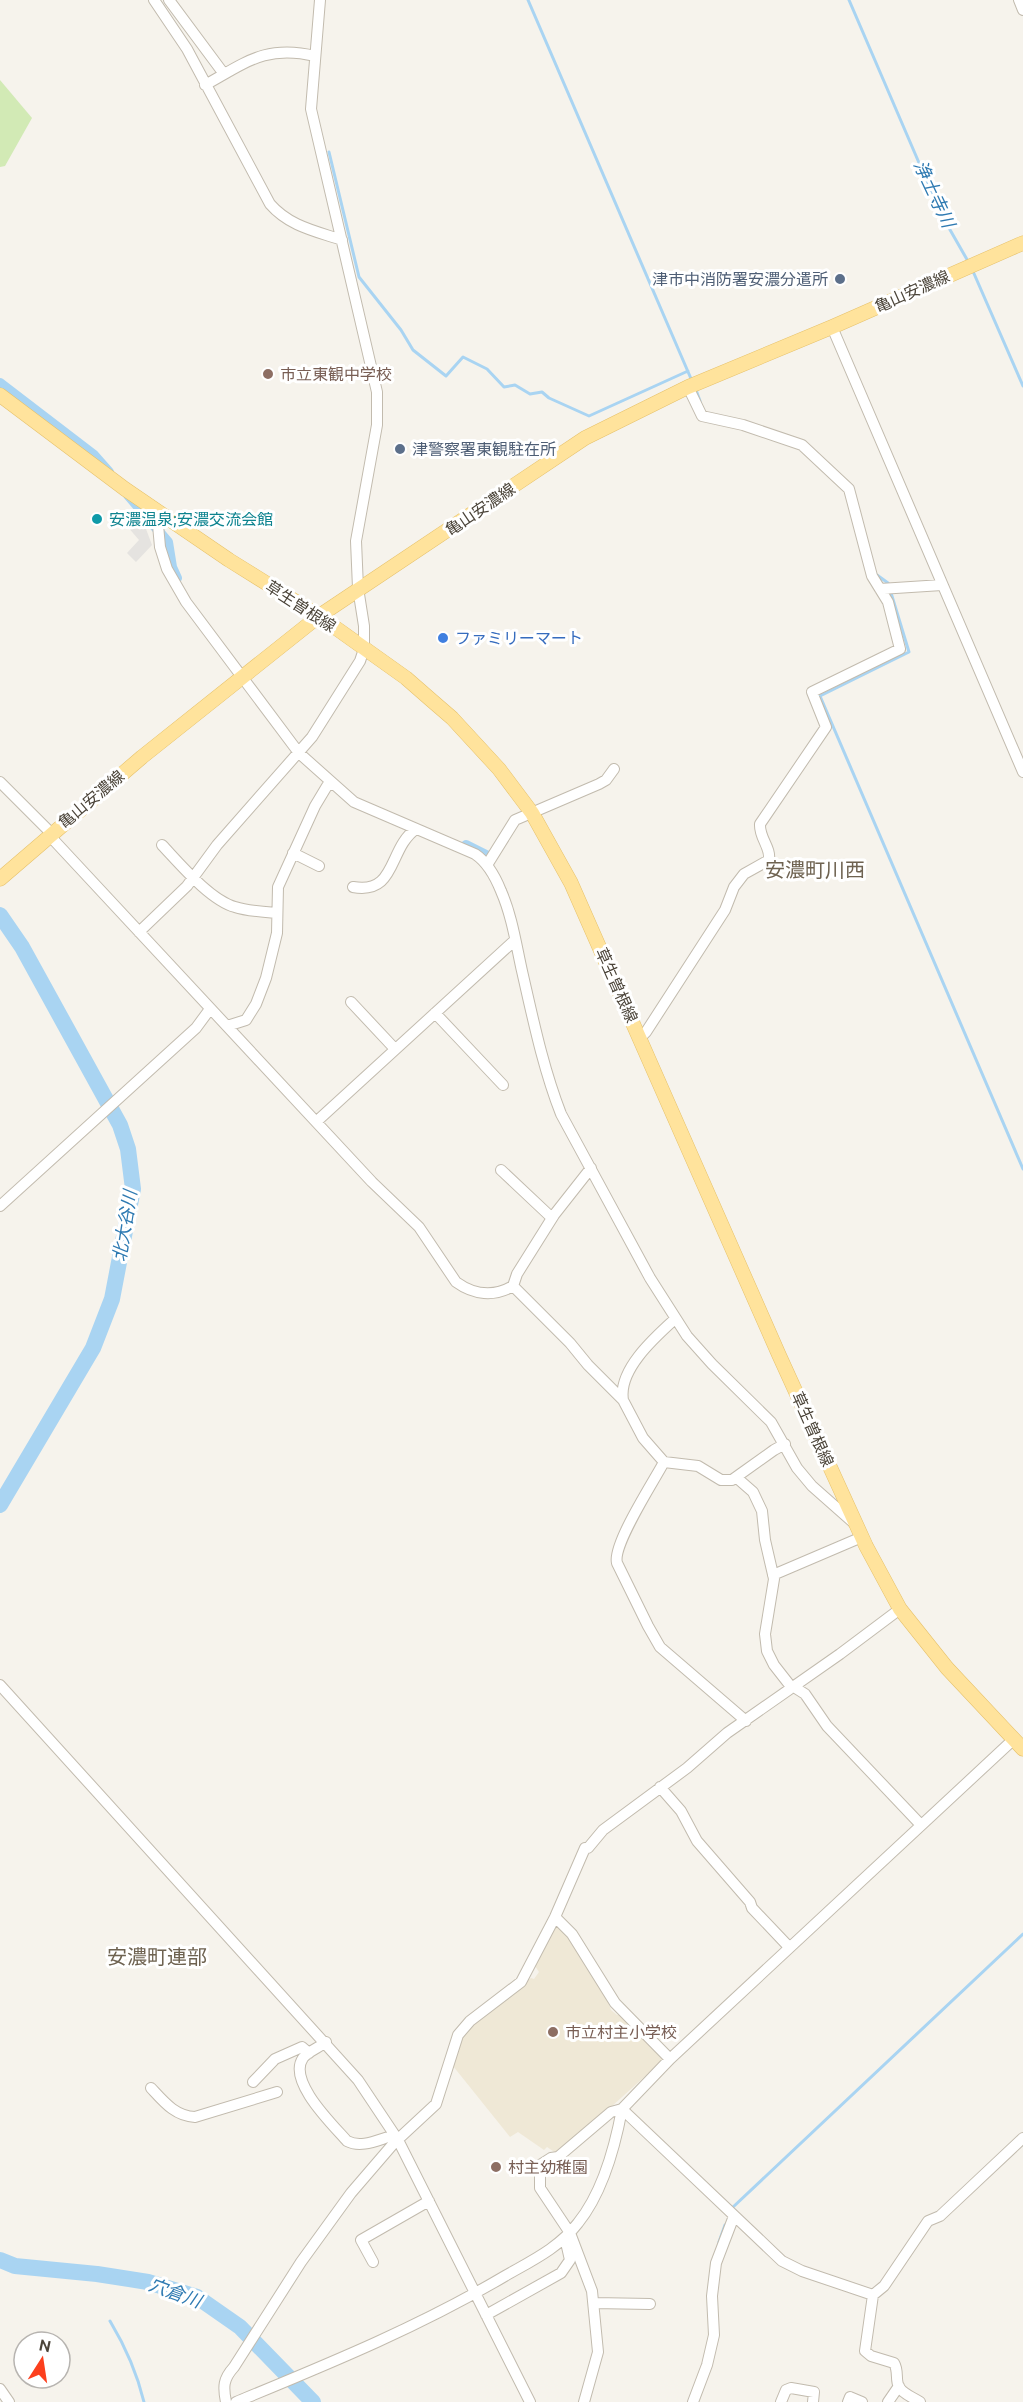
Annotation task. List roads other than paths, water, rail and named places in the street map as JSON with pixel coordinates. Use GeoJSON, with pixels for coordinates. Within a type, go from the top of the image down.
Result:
{"type":"FeatureCollection","features":[{"type":"Feature","properties":{"kind":"main road","name":"亀山安濃線"},"geometry":{"type":"LineString","coordinates":[[0,879],[50,834],[241,676],[319,616],[597,431],[689,386],[832,327],[1023,243]]}},
{"type":"Feature","properties":{"kind":"main road","name":"草生曽根線"},"geometry":{"type":"LineString","coordinates":[[0,395],[162,515],[319,616],[406,678],[452,718],[499,770],[532,813],[571,883],[859,1531],[900,1609],[947,1668],[1018,1744]]}},
{"type":"Feature","properties":{"kind":"street"},"geometry":{"type":"LineString","coordinates":[[154,0],[175,28],[264,195],[277,213],[297,226],[342,240]]}},
{"type":"Feature","properties":{"kind":"street"},"geometry":{"type":"LineString","coordinates":[[169,0],[224,74]]}},
{"type":"Feature","properties":{"kind":"street"},"geometry":{"type":"LineString","coordinates":[[139,932],[193,879],[217,845],[312,737],[356,670],[364,649],[356,541],[377,425],[377,392],[311,109],[320,0]]}},
{"type":"Feature","properties":{"kind":"street"},"geometry":{"type":"LineString","coordinates":[[1019,0],[1023,10]]}},
{"type":"Feature","properties":{"kind":"street"},"geometry":{"type":"LineString","coordinates":[[205,85],[268,53],[290,51],[315,56]]}},
{"type":"Feature","properties":{"kind":"street"},"geometry":{"type":"LineString","coordinates":[[832,327],[1023,772]]}},
{"type":"Feature","properties":{"kind":"street"},"geometry":{"type":"LineString","coordinates":[[640,1038],[725,910],[734,887],[744,874],[769,860],[770,853],[759,832],[760,824],[826,728],[812,692],[900,649],[888,602],[872,576],[849,489],[801,445],[743,425],[702,417],[689,386]]}},
{"type":"Feature","properties":{"kind":"street"},"geometry":{"type":"LineString","coordinates":[[162,515],[158,525],[160,547],[168,569],[197,618],[299,753],[354,802],[475,854],[487,865],[501,890],[516,940],[552,1092],[561,1114],[650,1278],[699,1352],[771,1422],[797,1468],[812,1486],[859,1531],[773,1575]]}},
{"type":"Feature","properties":{"kind":"street"},"geometry":{"type":"LineString","coordinates":[[880,589],[942,585]]}},
{"type":"Feature","properties":{"kind":"street"},"geometry":{"type":"LineString","coordinates":[[487,865],[515,820],[599,784],[606,780],[614,769]]}},
{"type":"Feature","properties":{"kind":"street"},"geometry":{"type":"LineString","coordinates":[[0,782],[372,1182],[419,1227],[456,1282],[475,1292],[488,1293],[503,1291],[513,1286],[517,1274],[552,1218],[591,1168]]}},
{"type":"Feature","properties":{"kind":"street"},"geometry":{"type":"LineString","coordinates":[[227,1026],[246,1020],[256,1004],[266,978],[277,933],[278,887],[315,806],[327,786],[332,784]]}},
{"type":"Feature","properties":{"kind":"street"},"geometry":{"type":"LineString","coordinates":[[353,887],[368,889],[382,882],[400,849],[416,829]]}},
{"type":"Feature","properties":{"kind":"street"},"geometry":{"type":"LineString","coordinates":[[162,845],[193,879],[232,907],[278,913]]}},
{"type":"Feature","properties":{"kind":"street"},"geometry":{"type":"LineString","coordinates":[[293,853],[319,866]]}},
{"type":"Feature","properties":{"kind":"street"},"geometry":{"type":"LineString","coordinates":[[316,1122],[516,940]]}},
{"type":"Feature","properties":{"kind":"street"},"geometry":{"type":"LineString","coordinates":[[351,1002],[395,1049]]}},
{"type":"Feature","properties":{"kind":"street"},"geometry":{"type":"LineString","coordinates":[[0,1206],[196,1028],[210,1009]]}},
{"type":"Feature","properties":{"kind":"street"},"geometry":{"type":"LineString","coordinates":[[435,1013],[503,1085]]}},
{"type":"Feature","properties":{"kind":"street"},"geometry":{"type":"LineString","coordinates":[[501,1170],[552,1218]]}},
{"type":"Feature","properties":{"kind":"street"},"geometry":{"type":"LineString","coordinates":[[513,1286],[623,1400],[643,1438],[664,1462],[698,1466],[724,1480],[737,1478],[767,1454],[785,1444]]}},
{"type":"Feature","properties":{"kind":"street"},"geometry":{"type":"LineString","coordinates":[[623,1400],[625,1376],[657,1335],[675,1319]]}},
{"type":"Feature","properties":{"kind":"street"},"geometry":{"type":"LineString","coordinates":[[664,1462],[626,1532],[615,1556],[617,1563],[660,1647],[746,1721]]}},
{"type":"Feature","properties":{"kind":"street"},"geometry":{"type":"LineString","coordinates":[[737,1478],[753,1492],[762,1511],[765,1540],[773,1575],[772,1598],[765,1634],[766,1651],[774,1665],[793,1687],[805,1694],[827,1726],[921,1825]]}},
{"type":"Feature","properties":{"kind":"street"},"geometry":{"type":"LineString","coordinates":[[226,2402],[222,2387],[228,2374],[323,2229],[396,2137],[436,2104],[458,2035],[470,2021],[521,1982],[555,1917],[585,1848],[588,1848],[603,1830],[687,1768],[727,1733],[900,1609]]}},
{"type":"Feature","properties":{"kind":"street"},"geometry":{"type":"LineString","coordinates":[[0,1685],[358,2079],[396,2137],[530,2402]]}},
{"type":"Feature","properties":{"kind":"street"},"geometry":{"type":"LineString","coordinates":[[584,2402],[598,2352],[590,2281],[568,2236],[540,2188],[540,2165],[551,2158],[558,2157],[611,2112],[622,2109],[670,2059],[921,1825],[1018,1744]]}},
{"type":"Feature","properties":{"kind":"street"},"geometry":{"type":"LineString","coordinates":[[660,1787],[681,1811],[697,1841],[750,1902],[752,1908],[789,1947]]}},
{"type":"Feature","properties":{"kind":"street"},"geometry":{"type":"LineString","coordinates":[[555,1917],[572,1934],[615,2003],[670,2059]]}},
{"type":"Feature","properties":{"kind":"street"},"geometry":{"type":"LineString","coordinates":[[326,2042],[305,2055],[301,2061],[302,2082],[318,2108],[347,2141],[359,2145],[396,2137]]}},
{"type":"Feature","properties":{"kind":"street"},"geometry":{"type":"LineString","coordinates":[[253,2082],[275,2059],[302,2047],[309,2053]]}},
{"type":"Feature","properties":{"kind":"street"},"geometry":{"type":"LineString","coordinates":[[151,2088],[170,2108],[184,2116],[195,2117],[277,2092]]}},
{"type":"Feature","properties":{"kind":"street"},"geometry":{"type":"LineString","coordinates":[[622,2109],[782,2261],[802,2271],[873,2295],[884,2286],[928,2221],[940,2216],[1023,2138]]}},
{"type":"Feature","properties":{"kind":"street"},"geometry":{"type":"LineString","coordinates":[[236,2402],[403,2332],[475,2294],[551,2249],[568,2236],[590,2207],[618,2131],[622,2109]]}},
{"type":"Feature","properties":{"kind":"street"},"geometry":{"type":"LineString","coordinates":[[373,2262],[361,2240],[429,2201]]}},
{"type":"Feature","properties":{"kind":"street"},"geometry":{"type":"LineString","coordinates":[[693,2402],[707,2365],[714,2335],[711,2305],[716,2263],[734,2216]]}},
{"type":"Feature","properties":{"kind":"street"},"geometry":{"type":"LineString","coordinates":[[486,2315],[561,2272],[570,2260],[568,2236]]}},
{"type":"Feature","properties":{"kind":"street"},"geometry":{"type":"LineString","coordinates":[[873,2295],[866,2351],[871,2356],[894,2363],[897,2368],[898,2386],[888,2402]]}},
{"type":"Feature","properties":{"kind":"street"},"geometry":{"type":"LineString","coordinates":[[594,2303],[650,2304]]}},
{"type":"Feature","properties":{"kind":"street"},"geometry":{"type":"LineString","coordinates":[[898,2386],[920,2402]]}},
{"type":"Feature","properties":{"kind":"street"},"geometry":{"type":"LineString","coordinates":[[781,2402],[786,2390],[791,2388],[814,2392],[813,2402]]}},
{"type":"Feature","properties":{"kind":"street"},"geometry":{"type":"LineString","coordinates":[[0,2389],[9,2402]]}},
{"type":"Feature","properties":{"kind":"street"},"geometry":{"type":"LineString","coordinates":[[848,2402],[849,2397],[862,2402]]}},
{"type":"Feature","properties":{"kind":"waterway"},"geometry":{"type":"LineString","coordinates":[[528,0],[692,381]]}},
{"type":"Feature","properties":{"kind":"waterway","name":"浄土寺川"},"geometry":{"type":"LineString","coordinates":[[849,0],[941,214],[969,263]]}},
{"type":"Feature","properties":{"kind":"waterway"},"geometry":{"type":"LineString","coordinates":[[329,152],[359,277],[401,330],[413,350],[446,376],[463,357],[487,369],[504,387],[515,385],[530,394],[542,392],[549,398],[589,416],[688,371]]}},
{"type":"Feature","properties":{"kind":"waterway","name":"浄土寺川"},"geometry":{"type":"LineString","coordinates":[[972,269],[1023,386]]}},
{"type":"Feature","properties":{"kind":"waterway"},"geometry":{"type":"LineString","coordinates":[[0,383],[94,455],[109,472]]}},
{"type":"Feature","properties":{"kind":"waterway"},"geometry":{"type":"LineString","coordinates":[[695,387],[700,401]]}},
{"type":"Feature","properties":{"kind":"waterway"},"geometry":{"type":"LineString","coordinates":[[128,495],[168,542],[172,567],[177,578]]}},
{"type":"Feature","properties":{"kind":"waterway"},"geometry":{"type":"LineString","coordinates":[[877,575],[888,583],[909,652],[820,696],[1023,1169]]}},
{"type":"Feature","properties":{"kind":"waterway"},"geometry":{"type":"LineString","coordinates":[[466,845],[488,856]]}},
{"type":"Feature","properties":{"kind":"waterway","name":"北大谷川"},"geometry":{"type":"LineString","coordinates":[[0,915],[22,947],[120,1125],[128,1149],[133,1189],[112,1299],[93,1348],[0,1505]]}},
{"type":"Feature","properties":{"kind":"waterway"},"geometry":{"type":"LineString","coordinates":[[732,2208],[1023,1934]]}},
{"type":"Feature","properties":{"kind":"waterway"},"geometry":{"type":"LineString","coordinates":[[719,2242],[725,2225]]}},
{"type":"Feature","properties":{"kind":"waterway","name":"穴倉川"},"geometry":{"type":"LineString","coordinates":[[0,2260],[15,2266],[97,2274],[148,2282],[197,2297],[240,2327],[313,2402]]}},
{"type":"Feature","properties":{"kind":"waterway"},"geometry":{"type":"LineString","coordinates":[[110,2321],[130,2360],[144,2402]]}},
{"type":"Feature","properties":{"kind":"place","name":"津市中消防署安濃分遣所"},"geometry":{"type":"Point","coordinates":[840,279]}},
{"type":"Feature","properties":{"kind":"place","name":"市立東観中学校"},"geometry":{"type":"Point","coordinates":[268,374]}},
{"type":"Feature","properties":{"kind":"place","name":"津警察署東観駐在所"},"geometry":{"type":"Point","coordinates":[400,449]}},
{"type":"Feature","properties":{"kind":"place","name":"安濃温泉;安濃交流会館"},"geometry":{"type":"Point","coordinates":[97,519]}},
{"type":"Feature","properties":{"kind":"place","name":"ファミリーマート"},"geometry":{"type":"Point","coordinates":[443,638]}},
{"type":"Feature","properties":{"kind":"place","name":"市立村主小学校"},"geometry":{"type":"Point","coordinates":[553,2032]}},
{"type":"Feature","properties":{"kind":"place","name":"村主幼稚園"},"geometry":{"type":"Point","coordinates":[496,2167]}},
{"type":"Feature","properties":{"kind":"district","name":"安濃町川西"},"geometry":{"type":"Point","coordinates":[815,870]}},
{"type":"Feature","properties":{"kind":"district","name":"安濃町連部"},"geometry":{"type":"Point","coordinates":[157,1957]}}]}
